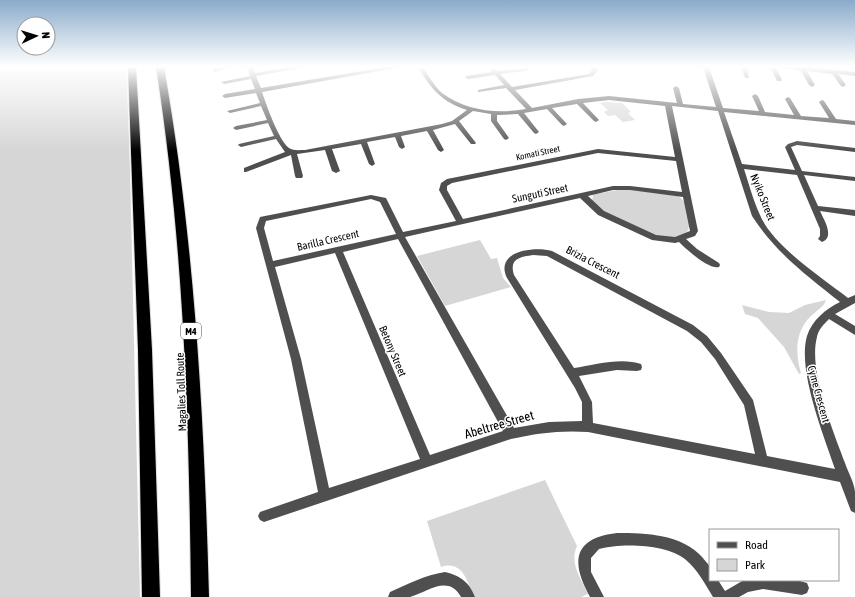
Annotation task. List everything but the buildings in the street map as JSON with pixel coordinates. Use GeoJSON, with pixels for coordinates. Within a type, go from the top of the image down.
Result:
{"type":"FeatureCollection","features":[{"type":"Feature","properties":{"kind":"highway"},"geometry":{"type":"LineString","coordinates":[[132,95],[135,110]]}},
{"type":"Feature","properties":{"kind":"highway"},"geometry":{"type":"LineString","coordinates":[[134,95],[145,350],[151,597]]}},
{"type":"Feature","properties":{"kind":"highway","name":"Magalies Toll Route"},"geometry":{"type":"LineString","coordinates":[[165,95],[181,212],[192,343],[200,597]]}},
{"type":"Feature","properties":{"kind":"highway"},"geometry":{"type":"LineString","coordinates":[[167,95],[168,108]]}},
{"type":"Feature","properties":{"kind":"street"},"geometry":{"type":"LineString","coordinates":[[225,96],[231,95]]}},
{"type":"Feature","properties":{"kind":"street"},"geometry":{"type":"LineString","coordinates":[[260,95],[278,137],[284,147],[293,152]]}},
{"type":"Feature","properties":{"kind":"street"},"geometry":{"type":"LineString","coordinates":[[441,95],[471,110],[494,113],[520,112],[578,101],[609,98],[762,112],[855,123]]}},
{"type":"Feature","properties":{"kind":"street"},"geometry":{"type":"LineString","coordinates":[[515,95],[530,110]]}},
{"type":"Feature","properties":{"kind":"street"},"geometry":{"type":"LineString","coordinates":[[678,95],[680,104]]}},
{"type":"Feature","properties":{"kind":"street","name":"Nyiko Street"},"geometry":{"type":"LineString","coordinates":[[715,95],[756,216],[770,236],[851,301]]}},
{"type":"Feature","properties":{"kind":"street"},"geometry":{"type":"LineString","coordinates":[[755,96],[762,112]]}},
{"type":"Feature","properties":{"kind":"street"},"geometry":{"type":"LineString","coordinates":[[788,99],[798,116]]}},
{"type":"Feature","properties":{"kind":"street"},"geometry":{"type":"LineString","coordinates":[[578,101],[596,120]]}},
{"type":"Feature","properties":{"kind":"street"},"geometry":{"type":"LineString","coordinates":[[822,102],[833,120]]}},
{"type":"Feature","properties":{"kind":"street"},"geometry":{"type":"LineString","coordinates":[[582,195],[601,213],[655,238],[668,240],[681,239],[692,234],[694,231],[668,103]]}},
{"type":"Feature","properties":{"kind":"street"},"geometry":{"type":"LineString","coordinates":[[230,111],[264,104]]}},
{"type":"Feature","properties":{"kind":"street"},"geometry":{"type":"LineString","coordinates":[[548,107],[564,124]]}},
{"type":"Feature","properties":{"kind":"street"},"geometry":{"type":"LineString","coordinates":[[246,170],[293,152],[305,152],[444,126],[456,121],[471,110]]}},
{"type":"Feature","properties":{"kind":"street"},"geometry":{"type":"LineString","coordinates":[[520,112],[536,132]]}},
{"type":"Feature","properties":{"kind":"street"},"geometry":{"type":"LineString","coordinates":[[494,113],[494,121],[506,138]]}},
{"type":"Feature","properties":{"kind":"street"},"geometry":{"type":"LineString","coordinates":[[236,128],[271,121]]}},
{"type":"Feature","properties":{"kind":"street"},"geometry":{"type":"LineString","coordinates":[[456,121],[473,143]]}},
{"type":"Feature","properties":{"kind":"street"},"geometry":{"type":"LineString","coordinates":[[429,129],[441,150]]}},
{"type":"Feature","properties":{"kind":"street"},"geometry":{"type":"LineString","coordinates":[[396,135],[402,147]]}},
{"type":"Feature","properties":{"kind":"street"},"geometry":{"type":"LineString","coordinates":[[241,145],[278,137]]}},
{"type":"Feature","properties":{"kind":"street"},"geometry":{"type":"LineString","coordinates":[[363,141],[372,164]]}},
{"type":"Feature","properties":{"kind":"street"},"geometry":{"type":"LineString","coordinates":[[822,239],[824,237],[824,229],[788,147],[790,145],[803,143],[855,150]]}},
{"type":"Feature","properties":{"kind":"street"},"geometry":{"type":"LineString","coordinates":[[328,148],[336,171]]}},
{"type":"Feature","properties":{"kind":"street","name":"Komati Street"},"geometry":{"type":"LineString","coordinates":[[461,222],[443,190],[444,184],[450,181],[598,150],[679,159]]}},
{"type":"Feature","properties":{"kind":"street"},"geometry":{"type":"LineString","coordinates":[[293,152],[299,176]]}},
{"type":"Feature","properties":{"kind":"street"},"geometry":{"type":"LineString","coordinates":[[739,166],[855,179]]}},
{"type":"Feature","properties":{"kind":"street","name":"Sunguti Street"},"geometry":{"type":"LineString","coordinates":[[400,235],[618,188],[687,195]]}},
{"type":"Feature","properties":{"kind":"street"},"geometry":{"type":"LineString","coordinates":[[325,496],[296,359],[260,228],[261,222],[267,218],[378,197],[386,203],[400,235],[511,434]]}},
{"type":"Feature","properties":{"kind":"street"},"geometry":{"type":"LineString","coordinates":[[815,208],[855,213]]}},
{"type":"Feature","properties":{"kind":"street","name":"Barilla Crescent"},"geometry":{"type":"LineString","coordinates":[[270,266],[400,235]]}},
{"type":"Feature","properties":{"kind":"street"},"geometry":{"type":"LineString","coordinates":[[681,239],[694,251],[716,265]]}},
{"type":"Feature","properties":{"kind":"street","name":"Betony Street"},"geometry":{"type":"LineString","coordinates":[[338,250],[427,462]]}},
{"type":"Feature","properties":{"kind":"street","name":"Brizia Crescent"},"geometry":{"type":"LineString","coordinates":[[588,427],[587,402],[572,373],[510,276],[508,266],[514,257],[539,251],[550,253],[636,298],[698,333],[718,356],[749,403],[763,462]]}},
{"type":"Feature","properties":{"kind":"street","name":"Cyme Crescent"},"geometry":{"type":"LineString","coordinates":[[851,301],[828,314],[817,325],[812,337],[810,349],[810,369],[844,477],[855,506]]}},
{"type":"Feature","properties":{"kind":"street"},"geometry":{"type":"LineString","coordinates":[[828,314],[855,332]]}},
{"type":"Feature","properties":{"kind":"street"},"geometry":{"type":"LineString","coordinates":[[572,373],[617,366],[637,367]]}},
{"type":"Feature","properties":{"kind":"street","name":"Abeltree Street"},"geometry":{"type":"LineString","coordinates":[[264,516],[511,434],[551,426],[588,427],[844,477]]}},
{"type":"Feature","properties":{"kind":"street"},"geometry":{"type":"LineString","coordinates":[[597,597],[587,575],[584,562],[587,552],[596,543],[618,540],[653,543],[684,550],[698,562],[709,579]]}},
{"type":"Feature","properties":{"kind":"street"},"geometry":{"type":"LineString","coordinates":[[395,597],[442,579],[449,578],[461,584],[468,597]]}},
{"type":"Feature","properties":{"kind":"street"},"geometry":{"type":"LineString","coordinates":[[710,581],[721,597]]}},
{"type":"Feature","properties":{"kind":"street"},"geometry":{"type":"LineString","coordinates":[[728,597],[742,586],[752,583],[776,583],[802,588]]}},
{"type":"Feature","properties":{"kind":"green space"},"geometry":{"type":"Polygon","coordinates":[[[0,95],[127,95],[140,597],[0,597],[0,95]]]}},
{"type":"Feature","properties":{"kind":"green space"},"geometry":{"type":"Polygon","coordinates":[[[600,103],[622,103],[631,112],[628,113],[635,120],[623,122],[615,115],[608,116],[604,112],[608,110],[600,103]]]}},
{"type":"Feature","properties":{"kind":"green space"},"geometry":{"type":"Polygon","coordinates":[[[623,189],[676,195],[684,201],[688,211],[690,222],[687,232],[675,238],[660,238],[603,211],[592,201],[593,195],[623,189]]]}},
{"type":"Feature","properties":{"kind":"green space"},"geometry":{"type":"Polygon","coordinates":[[[480,240],[491,259],[497,258],[503,278],[511,287],[445,306],[417,256],[480,240]]]}},
{"type":"Feature","properties":{"kind":"green space"},"geometry":{"type":"Polygon","coordinates":[[[826,300],[822,307],[806,322],[799,335],[797,350],[801,373],[799,374],[784,347],[758,318],[745,314],[742,305],[769,312],[789,313],[805,305],[826,300]]]}},
{"type":"Feature","properties":{"kind":"green space"},"geometry":{"type":"Polygon","coordinates":[[[545,480],[577,546],[574,559],[575,565],[579,577],[588,594],[581,597],[473,597],[463,573],[459,569],[454,566],[441,567],[427,521],[545,480]]]}}]}
